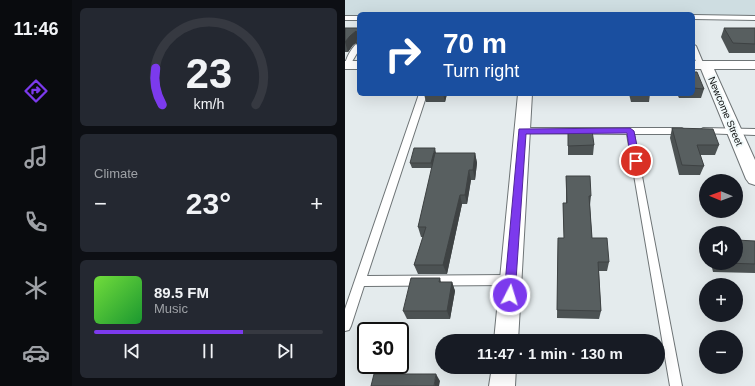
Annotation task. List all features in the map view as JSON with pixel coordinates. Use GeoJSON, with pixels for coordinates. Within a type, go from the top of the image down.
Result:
{"type":"FeatureCollection","features":[{"type":"Feature","properties":{"kind":"street"},"geometry":{"type":"LineString","coordinates":[[700,65],[755,65]]}},
{"type":"Feature","properties":{"kind":"street","name":"Newcome Street"},"geometry":{"type":"LineString","coordinates":[[700,65],[735,132],[755,178]]}},
{"type":"Feature","properties":{"kind":"street"},"geometry":{"type":"LineString","coordinates":[[507,334],[525,96]]}},
{"type":"Feature","properties":{"kind":"street"},"geometry":{"type":"LineString","coordinates":[[502,386],[503,374]]}},
{"type":"Feature","properties":{"kind":"lane"},"geometry":{"type":"LineString","coordinates":[[695,17],[755,18]]}},
{"type":"Feature","properties":{"kind":"lane"},"geometry":{"type":"LineString","coordinates":[[345,18],[357,18]]}},
{"type":"Feature","properties":{"kind":"lane"},"geometry":{"type":"LineString","coordinates":[[349,66],[357,48]]}},
{"type":"Feature","properties":{"kind":"lane"},"geometry":{"type":"LineString","coordinates":[[695,51],[700,65]]}},
{"type":"Feature","properties":{"kind":"lane"},"geometry":{"type":"LineString","coordinates":[[345,326],[422,96]]}},
{"type":"Feature","properties":{"kind":"lane"},"geometry":{"type":"LineString","coordinates":[[522,131],[755,132]]}},
{"type":"Feature","properties":{"kind":"lane"},"geometry":{"type":"LineString","coordinates":[[630,131],[676,386]]}},
{"type":"Feature","properties":{"kind":"lane"},"geometry":{"type":"LineString","coordinates":[[360,281],[511,280]]}},
{"type":"Feature","properties":{"kind":"shaded area"},"geometry":{"type":"Polygon","coordinates":[[[345,0],[755,0],[755,15],[695,15],[695,12],[357,12],[357,15],[345,15],[345,0]]]}},
{"type":"Feature","properties":{"kind":"building"},"geometry":{"type":"Polygon","coordinates":[[[345,28],[357,28],[357,33],[356,31],[345,42],[345,28]]]}},
{"type":"Feature","properties":{"kind":"building"},"geometry":{"type":"Polygon","coordinates":[[[724,28],[755,28],[755,44],[733,43],[724,28]]]}},
{"type":"Feature","properties":{"kind":"building"},"geometry":{"type":"Polygon","coordinates":[[[695,72],[697,72],[704,89],[695,88],[695,72]]]}},
{"type":"Feature","properties":{"kind":"building"},"geometry":{"type":"Polygon","coordinates":[[[672,128],[713,129],[719,145],[697,145],[704,166],[682,165],[672,128]]]}},
{"type":"Feature","properties":{"kind":"building"},"geometry":{"type":"Polygon","coordinates":[[[568,130],[592,130],[594,145],[568,146],[568,130]]]}},
{"type":"Feature","properties":{"kind":"building"},"geometry":{"type":"Polygon","coordinates":[[[414,148],[435,148],[431,163],[410,163],[414,148]]]}},
{"type":"Feature","properties":{"kind":"building"},"geometry":{"type":"Polygon","coordinates":[[[435,153],[475,153],[473,170],[469,170],[465,195],[460,195],[443,265],[414,265],[426,227],[418,227],[435,153]]]}},
{"type":"Feature","properties":{"kind":"building"},"geometry":{"type":"Polygon","coordinates":[[[566,176],[590,176],[591,196],[589,196],[592,238],[607,238],[609,262],[598,262],[601,311],[557,310],[558,238],[564,238],[563,203],[567,203],[566,176]]]}},
{"type":"Feature","properties":{"kind":"building"},"geometry":{"type":"Polygon","coordinates":[[[743,240],[755,241],[755,264],[743,264],[743,240]]]}},
{"type":"Feature","properties":{"kind":"building"},"geometry":{"type":"Polygon","coordinates":[[[411,278],[440,278],[439,282],[452,282],[447,311],[403,311],[411,278]]]}},
{"type":"Feature","properties":{"kind":"building"},"geometry":{"type":"Polygon","coordinates":[[[374,374],[436,374],[434,386],[371,386],[374,374]]]}},
{"type":"Feature","properties":{"kind":"route"},"geometry":{"type":"LineString","coordinates":[[510,295],[522,131],[630,131],[636,161]]}}]}
